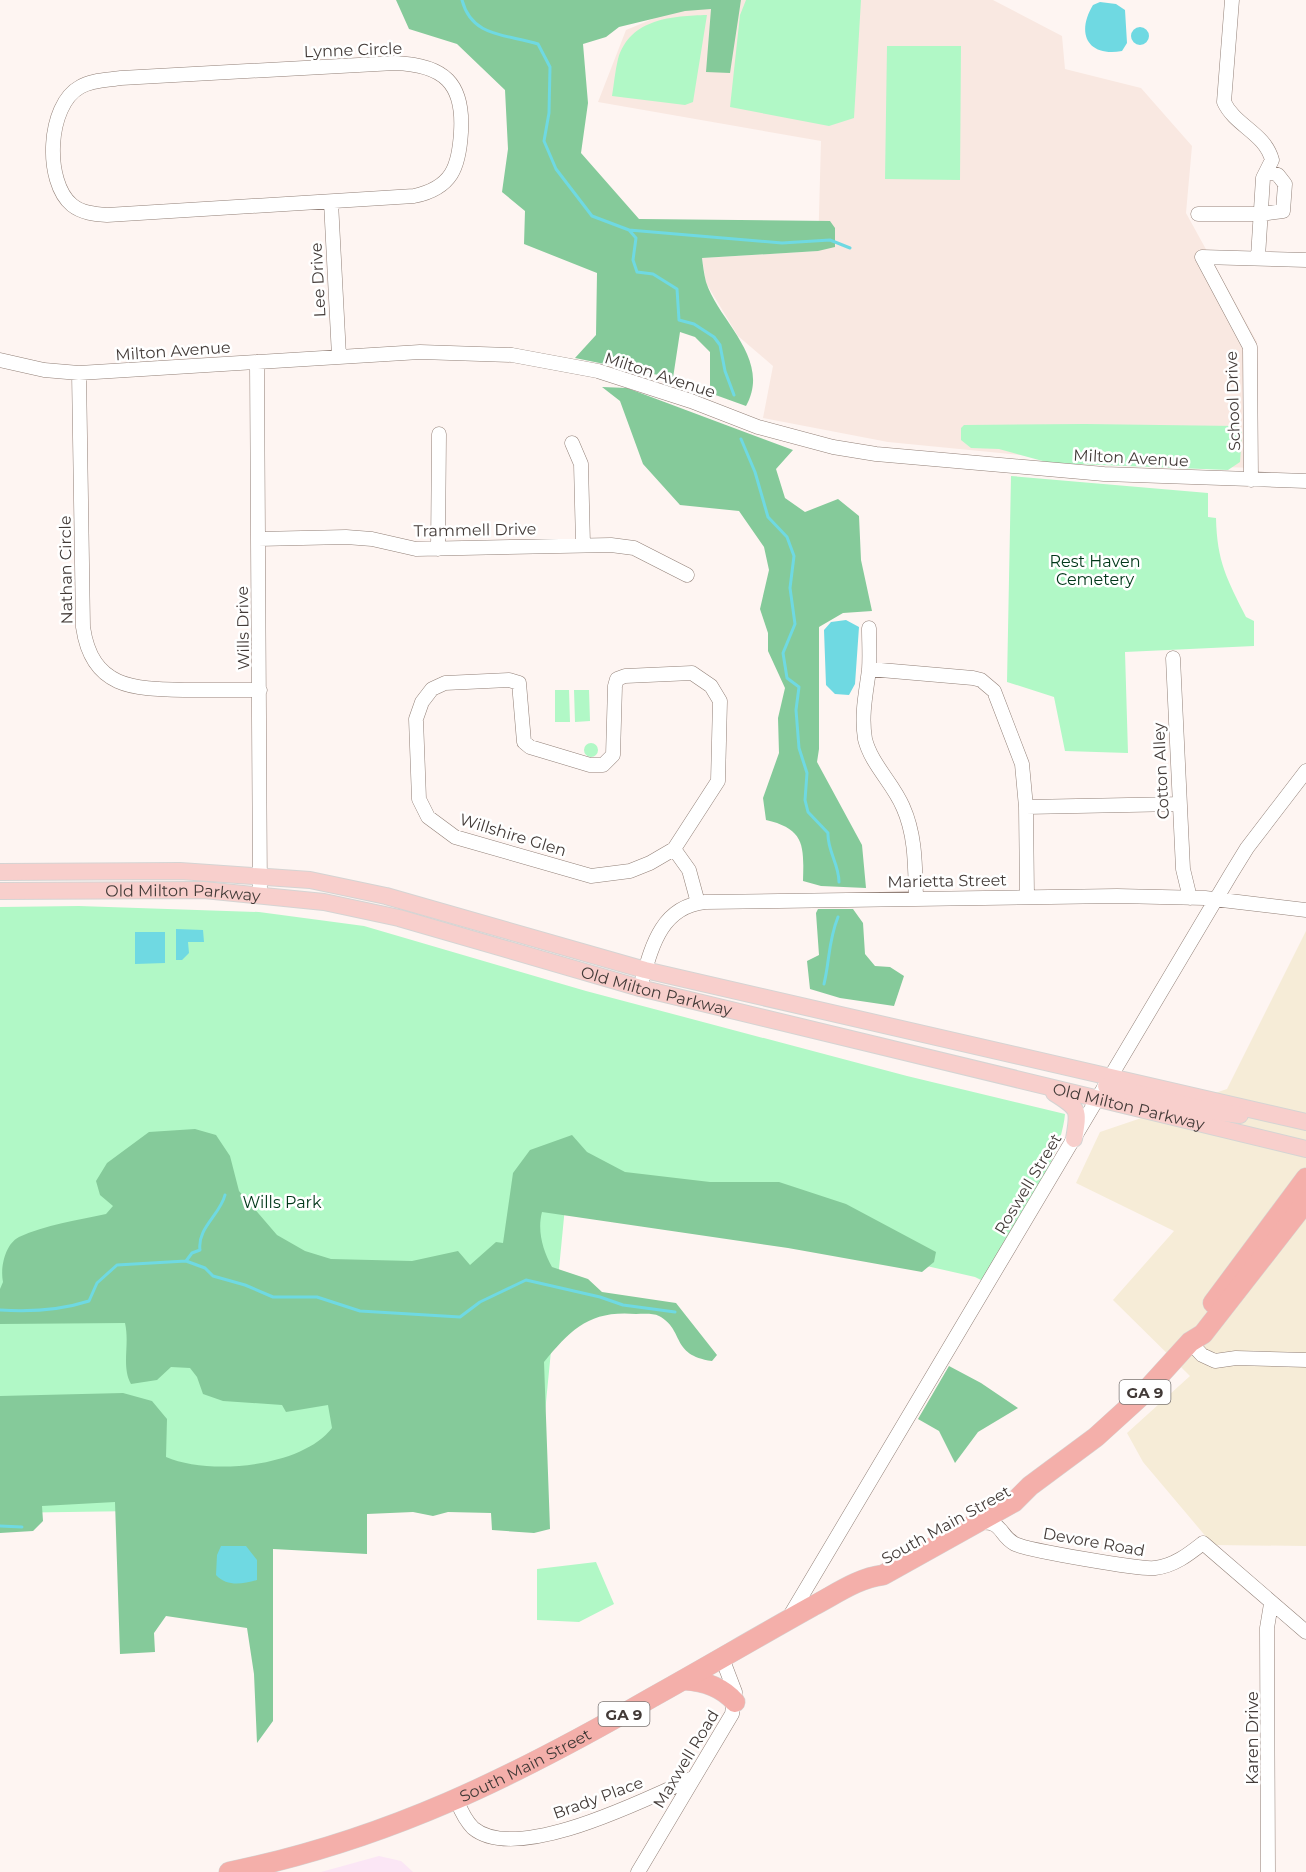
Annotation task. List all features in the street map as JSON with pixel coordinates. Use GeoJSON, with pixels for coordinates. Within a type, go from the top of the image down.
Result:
{"type":"FeatureCollection","features":[{"type":"Feature","properties":{"kind":"highway","name":"South Main Street"},"geometry":{"type":"LineString","coordinates":[[1190,1342],[1195,1326],[1306,1178]]}},
{"type":"Feature","properties":{"kind":"highway","name":"South Main Street"},"geometry":{"type":"LineString","coordinates":[[229,1872],[283,1860],[380,1831],[457,1801],[537,1762],[788,1620],[867,1577],[883,1575],[1014,1502],[1030,1486],[1096,1437],[1140,1396],[1190,1342],[1209,1328],[1306,1202]]}},
{"type":"Feature","properties":{"kind":"highway"},"geometry":{"type":"LineString","coordinates":[[1234,1247],[1260,1241]]}},
{"type":"Feature","properties":{"kind":"highway","name":"South Main Street"},"geometry":{"type":"LineString","coordinates":[[867,1577],[877,1563],[1017,1485],[1030,1486]]}},
{"type":"Feature","properties":{"kind":"highway"},"geometry":{"type":"LineString","coordinates":[[684,1680],[699,1681],[713,1686],[728,1694],[735,1702]]}},
{"type":"Feature","properties":{"kind":"main road","name":"Old Milton Parkway"},"geometry":{"type":"LineString","coordinates":[[0,872],[180,871],[260,875],[310,880],[386,896],[645,970],[1106,1087],[1306,1149]]}},
{"type":"Feature","properties":{"kind":"main road","name":"Old Milton Parkway"},"geometry":{"type":"LineString","coordinates":[[0,891],[204,890],[324,902],[399,918],[640,988],[1044,1085],[1106,1087]]}},
{"type":"Feature","properties":{"kind":"main road"},"geometry":{"type":"LineString","coordinates":[[1044,1085],[1076,1108],[1078,1116],[1074,1139]]}},
{"type":"Feature","properties":{"kind":"main road"},"geometry":{"type":"LineString","coordinates":[[1106,1087],[1216,1113],[1244,1115],[1264,1112],[1306,1122]]}},
{"type":"Feature","properties":{"kind":"street"},"geometry":{"type":"LineString","coordinates":[[1233,0],[1224,102],[1266,146],[1272,160],[1263,178],[1258,258]]}},
{"type":"Feature","properties":{"kind":"street","name":"Lynne Circle"},"geometry":{"type":"LineString","coordinates":[[395,63],[430,69],[447,79],[456,90],[462,113],[460,154],[448,178],[428,193],[414,196],[331,202],[91,214],[72,205],[56,179],[53,138],[57,118],[78,87],[121,78],[395,63]]}},
{"type":"Feature","properties":{"kind":"street"},"geometry":{"type":"LineString","coordinates":[[1197,214],[1279,213],[1285,207],[1285,184],[1278,174],[1267,171]]}},
{"type":"Feature","properties":{"kind":"street","name":"Lee Drive"},"geometry":{"type":"LineString","coordinates":[[331,202],[339,356]]}},
{"type":"Feature","properties":{"kind":"street","name":"School Drive"},"geometry":{"type":"LineString","coordinates":[[1251,480],[1250,347],[1202,258],[1306,260]]}},
{"type":"Feature","properties":{"kind":"street","name":"Milton Avenue"},"geometry":{"type":"LineString","coordinates":[[0,360],[44,370],[78,373],[339,356],[461,352],[558,362],[638,382],[758,428],[824,445],[876,454],[1104,474],[1306,481]]}},
{"type":"Feature","properties":{"kind":"street","name":"Wills Drive"},"geometry":{"type":"LineString","coordinates":[[257,362],[260,894]]}},
{"type":"Feature","properties":{"kind":"street","name":"Nathan Circle"},"geometry":{"type":"LineString","coordinates":[[78,373],[83,627],[91,657],[109,677],[134,688],[260,690]]}},
{"type":"Feature","properties":{"kind":"street"},"geometry":{"type":"LineString","coordinates":[[438,549],[439,435]]}},
{"type":"Feature","properties":{"kind":"street"},"geometry":{"type":"LineString","coordinates":[[572,443],[581,464],[583,544]]}},
{"type":"Feature","properties":{"kind":"street","name":"Trammell Drive"},"geometry":{"type":"LineString","coordinates":[[258,539],[346,537],[372,539],[403,548],[438,549],[583,544],[634,548],[687,575]]}},
{"type":"Feature","properties":{"kind":"street"},"geometry":{"type":"LineString","coordinates":[[869,628],[869,669],[864,694],[865,738],[873,758],[898,798],[908,820],[914,849],[916,898]]}},
{"type":"Feature","properties":{"kind":"street","name":"Cotton Alley"},"geometry":{"type":"LineString","coordinates":[[1173,658],[1179,804],[1185,881],[1190,898]]}},
{"type":"Feature","properties":{"kind":"street"},"geometry":{"type":"LineString","coordinates":[[869,669],[973,678],[990,687],[1023,764],[1027,896]]}},
{"type":"Feature","properties":{"kind":"street","name":"Willshire Glen"},"geometry":{"type":"LineString","coordinates":[[692,673],[702,678],[711,686],[720,701],[718,781],[674,849],[630,871],[591,876],[455,837],[428,817],[419,799],[416,719],[422,702],[432,689],[445,682],[510,680],[519,683],[524,742],[530,747],[590,765],[603,765],[613,755],[617,680],[625,676],[692,673]]}},
{"type":"Feature","properties":{"kind":"street","name":"Roswell Street"},"geometry":{"type":"LineString","coordinates":[[788,1620],[1247,848],[1306,771]]}},
{"type":"Feature","properties":{"kind":"street"},"geometry":{"type":"LineString","coordinates":[[1026,807],[1179,804]]}},
{"type":"Feature","properties":{"kind":"street"},"geometry":{"type":"LineString","coordinates":[[674,849],[689,870],[698,903]]}},
{"type":"Feature","properties":{"kind":"street","name":"Marietta Street"},"geometry":{"type":"LineString","coordinates":[[640,988],[664,924],[681,909],[698,903],[1027,896],[1190,898],[1306,910]]}},
{"type":"Feature","properties":{"kind":"street"},"geometry":{"type":"LineString","coordinates":[[1190,1342],[1202,1355],[1215,1361],[1236,1358],[1306,1360]]}},
{"type":"Feature","properties":{"kind":"street"},"geometry":{"type":"LineString","coordinates":[[1014,1502],[1007,1514],[1006,1524],[1017,1544]]}},
{"type":"Feature","properties":{"kind":"street"},"geometry":{"type":"LineString","coordinates":[[978,1522],[992,1522],[1017,1544]]}},
{"type":"Feature","properties":{"kind":"street","name":"Devore Road"},"geometry":{"type":"LineString","coordinates":[[1017,1544],[1154,1569],[1186,1557],[1203,1543],[1306,1632]]}},
{"type":"Feature","properties":{"kind":"street","name":"Karen Drive"},"geometry":{"type":"LineString","coordinates":[[1268,1872],[1267,1628],[1271,1604]]}},
{"type":"Feature","properties":{"kind":"street","name":"Maxwell Road"},"geometry":{"type":"LineString","coordinates":[[638,1872],[732,1714],[735,1702],[733,1684],[722,1658]]}},
{"type":"Feature","properties":{"kind":"street","name":"Brady Place"},"geometry":{"type":"LineString","coordinates":[[457,1801],[464,1817],[474,1829],[494,1838],[531,1837],[579,1826],[693,1778]]}},
{"type":"Feature","properties":{"kind":"shaded area"},"geometry":{"type":"Polygon","coordinates":[[[711,0],[993,0],[1062,36],[1065,69],[1141,88],[1192,146],[1186,213],[1257,342],[1255,468],[1101,463],[888,442],[763,418],[773,366],[738,336],[706,283],[702,258],[818,251],[821,141],[598,102],[626,30],[679,8],[711,0]]]}},
{"type":"Feature","properties":{"kind":"shaded area"},"geometry":{"type":"Polygon","coordinates":[[[1306,931],[1306,1546],[1213,1545],[1143,1462],[1127,1433],[1190,1376],[1113,1300],[1174,1231],[1076,1183],[1100,1132],[1227,1089],[1306,931]]]}},
{"type":"Feature","properties":{"kind":"shaded area"},"geometry":{"type":"Polygon","coordinates":[[[379,1856],[401,1861],[413,1872],[321,1872],[379,1856]]]}},
{"type":"Feature","properties":{"kind":"green space"},"geometry":{"type":"Polygon","coordinates":[[[396,0],[741,0],[730,73],[706,72],[711,9],[685,11],[619,27],[606,37],[583,44],[588,103],[581,153],[639,219],[830,221],[835,228],[835,247],[818,251],[702,258],[706,282],[741,341],[753,372],[752,389],[746,406],[710,393],[710,352],[695,337],[680,332],[673,378],[575,358],[596,335],[597,273],[524,244],[525,211],[502,192],[508,149],[505,90],[457,44],[409,29],[396,0]]]}},
{"type":"Feature","properties":{"kind":"green space"},"geometry":{"type":"Polygon","coordinates":[[[746,0],[861,0],[854,118],[829,126],[730,107],[740,15],[746,0]]]}},
{"type":"Feature","properties":{"kind":"green space"},"geometry":{"type":"Polygon","coordinates":[[[707,15],[693,102],[685,105],[612,96],[618,59],[624,45],[632,35],[642,27],[654,22],[707,15]]]}},
{"type":"Feature","properties":{"kind":"green space"},"geometry":{"type":"Polygon","coordinates":[[[887,46],[961,46],[960,180],[885,179],[887,46]]]}},
{"type":"Feature","properties":{"kind":"green space"},"geometry":{"type":"Polygon","coordinates":[[[602,387],[627,388],[793,450],[776,469],[785,498],[805,512],[838,499],[859,516],[861,560],[872,611],[843,613],[819,627],[819,749],[817,762],[862,845],[866,888],[821,886],[803,881],[800,841],[788,828],[766,820],[763,798],[779,753],[778,718],[785,688],[768,651],[768,633],[760,609],[769,570],[764,547],[739,511],[680,505],[643,464],[620,401],[602,387]]]}},
{"type":"Feature","properties":{"kind":"green space"},"geometry":{"type":"Polygon","coordinates":[[[964,425],[1236,426],[1242,432],[1240,462],[1228,470],[1050,463],[999,449],[971,448],[961,440],[961,428],[964,425]]]}},
{"type":"Feature","properties":{"kind":"green space","name":"Rest Haven Cemetery"},"geometry":{"type":"Polygon","coordinates":[[[1011,476],[1208,493],[1208,517],[1216,518],[1218,547],[1224,570],[1246,617],[1254,621],[1254,646],[1125,652],[1128,753],[1065,751],[1054,697],[1007,682],[1011,476]]]}},
{"type":"Feature","properties":{"kind":"green space"},"geometry":{"type":"Polygon","coordinates":[[[555,690],[569,690],[570,722],[555,722],[555,690]]]}},
{"type":"Feature","properties":{"kind":"green space"},"geometry":{"type":"Polygon","coordinates":[[[574,690],[589,690],[590,721],[575,722],[574,690]]]}},
{"type":"Feature","properties":{"kind":"green space"},"geometry":{"type":"Polygon","coordinates":[[[588,743],[594,743],[598,750],[594,757],[588,757],[584,753],[584,747],[588,743]]]}},
{"type":"Feature","properties":{"kind":"green space","name":"Wills Park"},"geometry":{"type":"Polygon","coordinates":[[[79,906],[259,912],[364,926],[586,991],[907,1076],[1065,1114],[1061,1133],[1054,1154],[1032,1200],[983,1281],[975,1277],[764,1229],[565,1207],[536,1505],[0,1513],[0,907],[79,906]]]}},
{"type":"Feature","properties":{"kind":"green space"},"geometry":{"type":"Polygon","coordinates":[[[818,909],[853,909],[863,923],[865,954],[875,966],[890,967],[904,976],[894,1006],[840,998],[810,989],[807,961],[819,955],[816,913],[818,909]]]}},
{"type":"Feature","properties":{"kind":"green space"},"geometry":{"type":"Polygon","coordinates":[[[195,1129],[216,1135],[230,1156],[239,1191],[277,1235],[305,1251],[331,1259],[412,1261],[458,1251],[470,1265],[496,1242],[503,1243],[513,1173],[530,1150],[572,1135],[587,1152],[625,1172],[710,1182],[779,1182],[846,1204],[936,1252],[934,1262],[922,1272],[788,1248],[542,1212],[540,1226],[542,1241],[552,1267],[588,1279],[602,1292],[676,1303],[717,1355],[712,1361],[690,1353],[684,1348],[667,1322],[651,1314],[606,1315],[583,1324],[563,1340],[544,1362],[550,1529],[534,1533],[492,1530],[491,1513],[448,1512],[433,1516],[413,1512],[367,1514],[367,1554],[273,1549],[273,1721],[257,1743],[254,1674],[247,1628],[166,1616],[154,1633],[155,1652],[120,1654],[115,1502],[42,1506],[43,1521],[33,1531],[0,1533],[0,1396],[123,1393],[152,1401],[167,1419],[166,1457],[206,1466],[254,1464],[278,1459],[300,1452],[318,1441],[332,1428],[328,1405],[286,1412],[282,1405],[223,1401],[203,1394],[197,1377],[190,1368],[171,1367],[157,1380],[131,1384],[126,1363],[125,1323],[0,1324],[3,1263],[14,1240],[51,1226],[106,1214],[113,1206],[100,1195],[96,1181],[107,1163],[149,1132],[195,1129]]]}},
{"type":"Feature","properties":{"kind":"green space"},"geometry":{"type":"Polygon","coordinates":[[[949,1366],[981,1383],[1018,1408],[978,1432],[955,1463],[939,1431],[918,1419],[949,1366]]]}},
{"type":"Feature","properties":{"kind":"green space"},"geometry":{"type":"Polygon","coordinates":[[[596,1562],[614,1604],[579,1622],[537,1620],[537,1569],[596,1562]]]}},
{"type":"Feature","properties":{"kind":"water"},"geometry":{"type":"Polygon","coordinates":[[[1100,2],[1116,4],[1125,10],[1127,43],[1122,51],[1100,50],[1088,41],[1085,25],[1088,15],[1093,5],[1100,2]]]}},
{"type":"Feature","properties":{"kind":"water"},"geometry":{"type":"Polygon","coordinates":[[[1140,27],[1146,30],[1149,36],[1146,42],[1140,45],[1134,42],[1131,36],[1134,30],[1140,27]]]}},
{"type":"Feature","properties":{"kind":"water"},"geometry":{"type":"Polygon","coordinates":[[[846,620],[859,627],[855,684],[849,695],[835,694],[826,685],[824,630],[831,622],[846,620]]]}},
{"type":"Feature","properties":{"kind":"water"},"geometry":{"type":"Polygon","coordinates":[[[176,929],[203,930],[204,942],[188,942],[189,953],[182,960],[176,960],[176,929]]]}},
{"type":"Feature","properties":{"kind":"water"},"geometry":{"type":"Polygon","coordinates":[[[135,932],[165,932],[165,963],[135,964],[135,932]]]}},
{"type":"Feature","properties":{"kind":"water"},"geometry":{"type":"Polygon","coordinates":[[[221,1546],[246,1546],[257,1560],[257,1580],[230,1583],[220,1579],[216,1575],[217,1555],[221,1546]]]}},
{"type":"Feature","properties":{"kind":"waterway"},"geometry":{"type":"LineString","coordinates":[[462,0],[474,22],[482,28],[503,36],[538,44],[550,67],[549,113],[544,141],[556,169],[592,216],[629,230],[636,238],[633,260],[637,272],[653,274],[677,289],[679,320],[694,324],[714,337],[720,345],[725,371],[734,395]]}},
{"type":"Feature","properties":{"kind":"waterway"},"geometry":{"type":"LineString","coordinates":[[629,230],[782,243],[830,240],[850,248]]}},
{"type":"Feature","properties":{"kind":"waterway"},"geometry":{"type":"LineString","coordinates":[[741,439],[755,472],[768,517],[787,537],[794,556],[790,588],[795,624],[783,653],[787,678],[799,687],[796,710],[799,748],[807,773],[805,800],[808,812],[828,833],[839,882]]}},
{"type":"Feature","properties":{"kind":"waterway"},"geometry":{"type":"LineString","coordinates":[[824,984],[832,934],[838,917]]}},
{"type":"Feature","properties":{"kind":"waterway"},"geometry":{"type":"LineString","coordinates":[[186,1261],[192,1253],[200,1250],[205,1228],[219,1209],[225,1195]]}},
{"type":"Feature","properties":{"kind":"waterway"},"geometry":{"type":"LineString","coordinates":[[0,1310],[45,1310],[78,1304],[89,1301],[97,1283],[117,1265],[186,1261],[205,1268],[213,1276],[245,1285],[273,1297],[317,1297],[360,1311],[460,1317],[480,1302],[526,1280],[600,1297],[623,1305],[675,1312]]}},
{"type":"Feature","properties":{"kind":"waterway"},"geometry":{"type":"LineString","coordinates":[[0,1526],[22,1527]]}}]}
